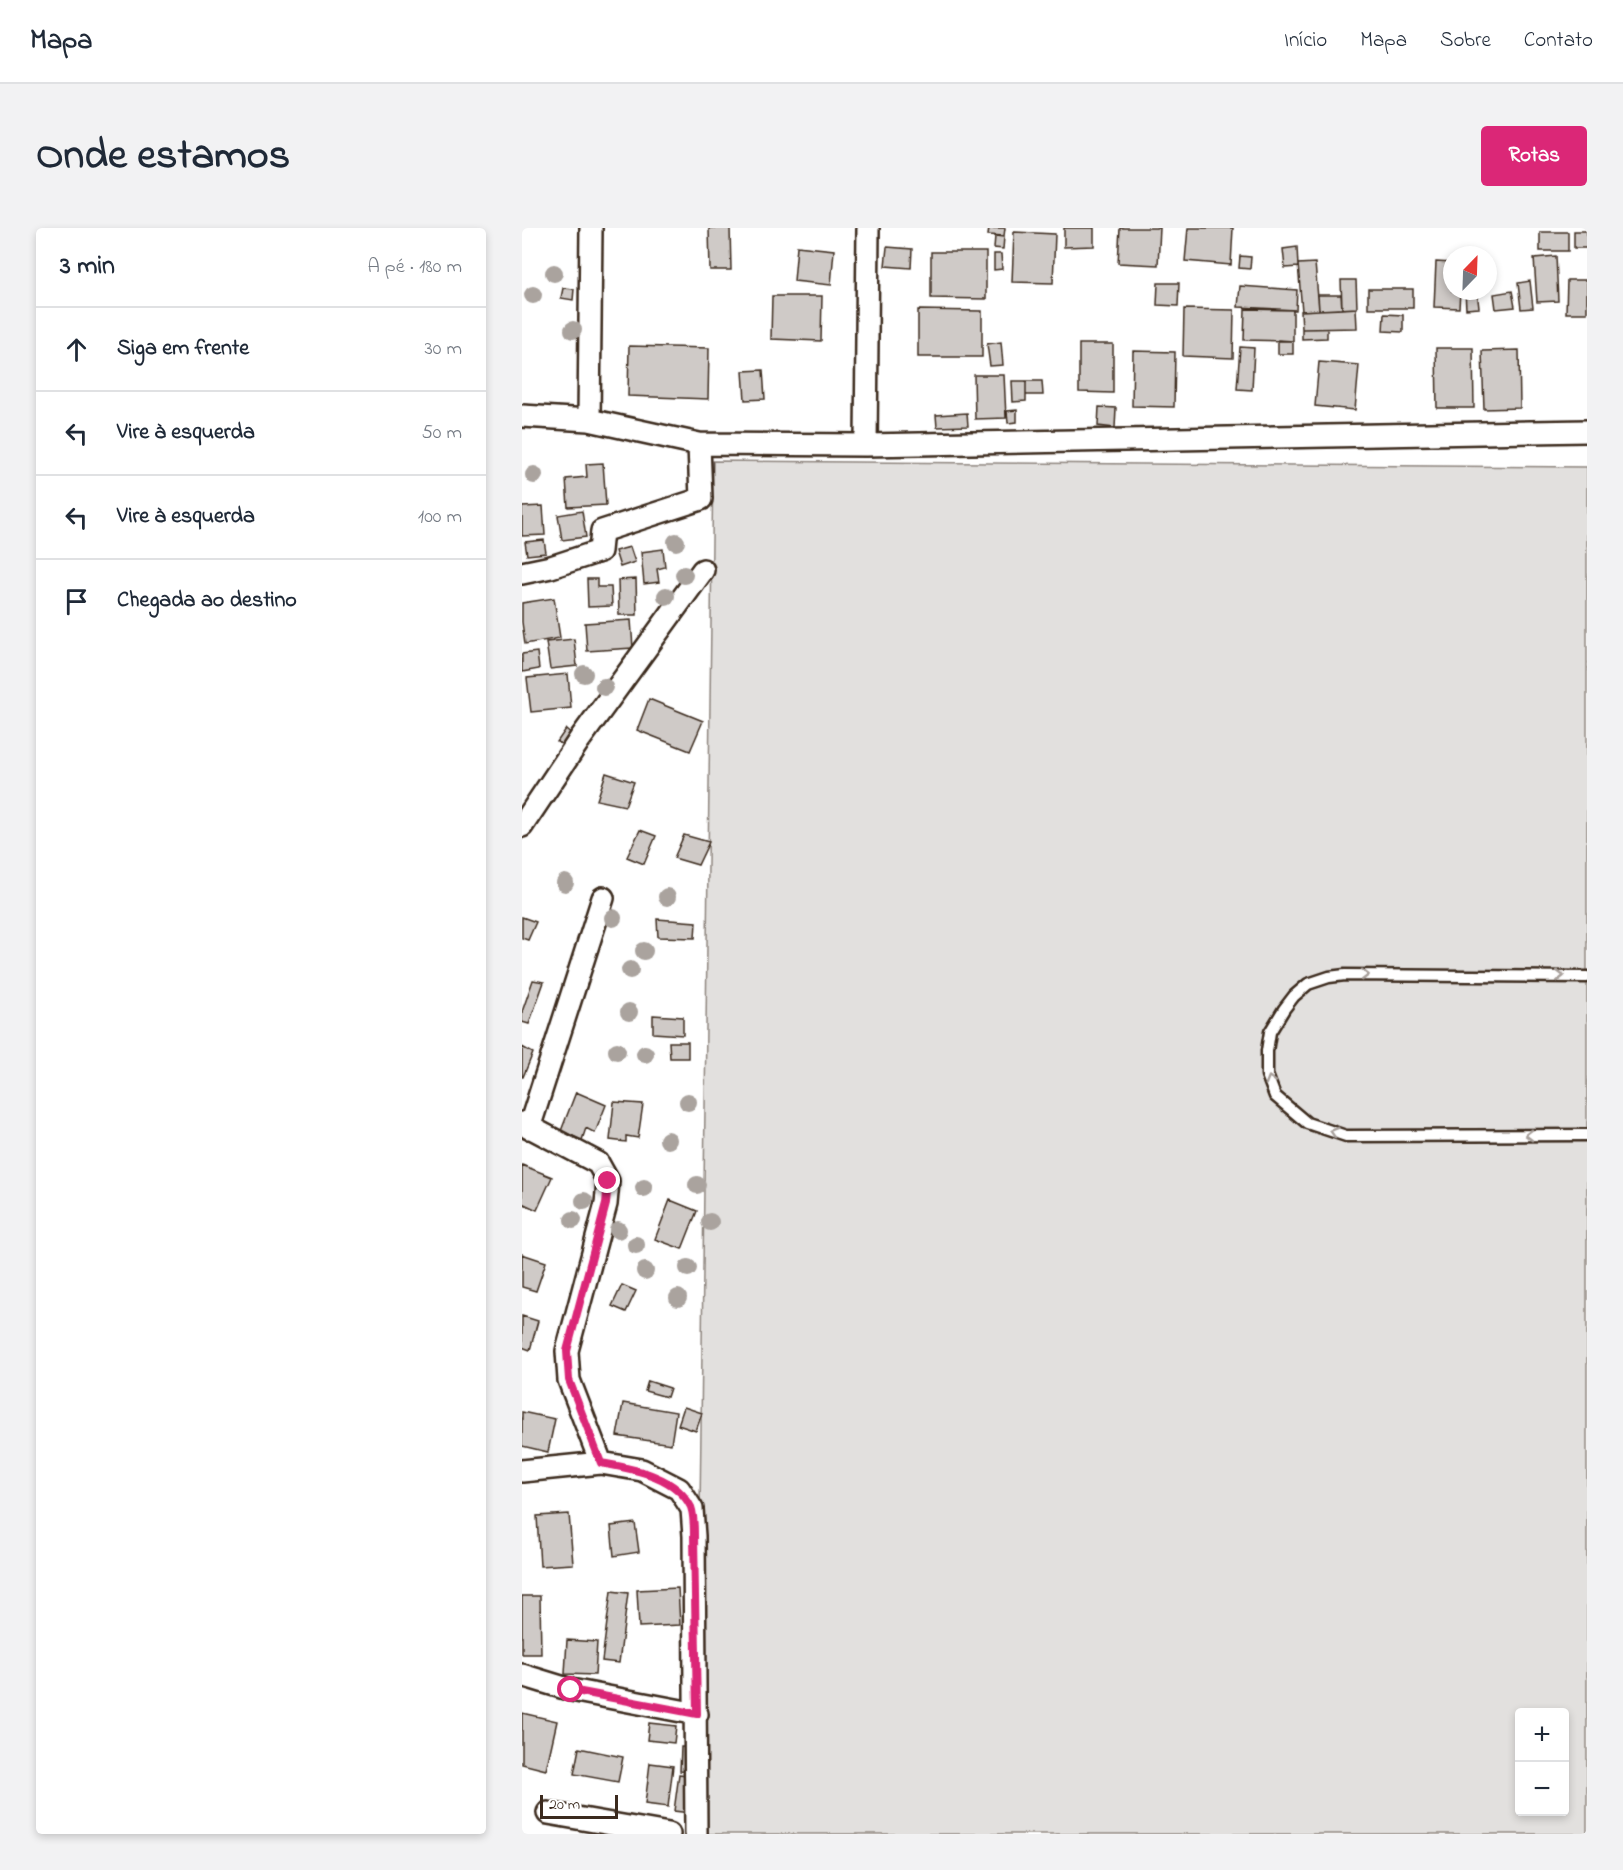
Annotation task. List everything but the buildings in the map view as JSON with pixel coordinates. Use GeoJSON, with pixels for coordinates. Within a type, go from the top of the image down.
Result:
{"type":"FeatureCollection","features":[{"type":"Feature","properties":{"kind":"street"},"geometry":{"type":"LineString","coordinates":[[589,420],[591,228]]}},
{"type":"Feature","properties":{"kind":"street"},"geometry":{"type":"LineString","coordinates":[[866,445],[868,228]]}},
{"type":"Feature","properties":{"kind":"street"},"geometry":{"type":"LineString","coordinates":[[522,416],[589,420],[699,444],[866,445],[1587,431]]}},
{"type":"Feature","properties":{"kind":"street"},"geometry":{"type":"LineString","coordinates":[[522,573],[551,567],[600,550],[602,531],[702,499],[699,444]]}},
{"type":"Feature","properties":{"kind":"street"},"geometry":{"type":"LineString","coordinates":[[522,826],[580,739],[703,570]]}},
{"type":"Feature","properties":{"kind":"street"},"geometry":{"type":"LineString","coordinates":[[601,1463],[569,1380],[567,1351],[606,1204],[608,1181],[598,1163],[526,1126],[603,898]]}},
{"type":"Feature","properties":{"kind":"street"},"geometry":{"type":"LineString","coordinates":[[522,1471],[601,1463],[642,1470],[679,1489],[692,1509],[697,1714],[696,1834]]}},
{"type":"Feature","properties":{"kind":"street"},"geometry":{"type":"LineString","coordinates":[[522,1675],[571,1690],[697,1714]]}},
{"type":"Feature","properties":{"kind":"street"},"geometry":{"type":"LineString","coordinates":[[548,1813],[669,1834]]}},
{"type":"Feature","properties":{"kind":"lane"},"geometry":{"type":"LineString","coordinates":[[1587,976],[1345,975],[1329,977],[1308,984],[1294,996],[1270,1032],[1267,1075],[1275,1096],[1307,1123],[1346,1136],[1587,1135]]}},
{"type":"Feature","properties":{"kind":"shaded area"},"geometry":{"type":"Polygon","coordinates":[[[713,461],[1587,467],[1587,1834],[696,1834],[713,461]]]}},
{"type":"Feature","properties":{"kind":"route"},"geometry":{"type":"LineString","coordinates":[[571,1690],[697,1714],[692,1509],[679,1489],[642,1470],[601,1463],[569,1380],[567,1351],[606,1204],[608,1181]]}}]}
